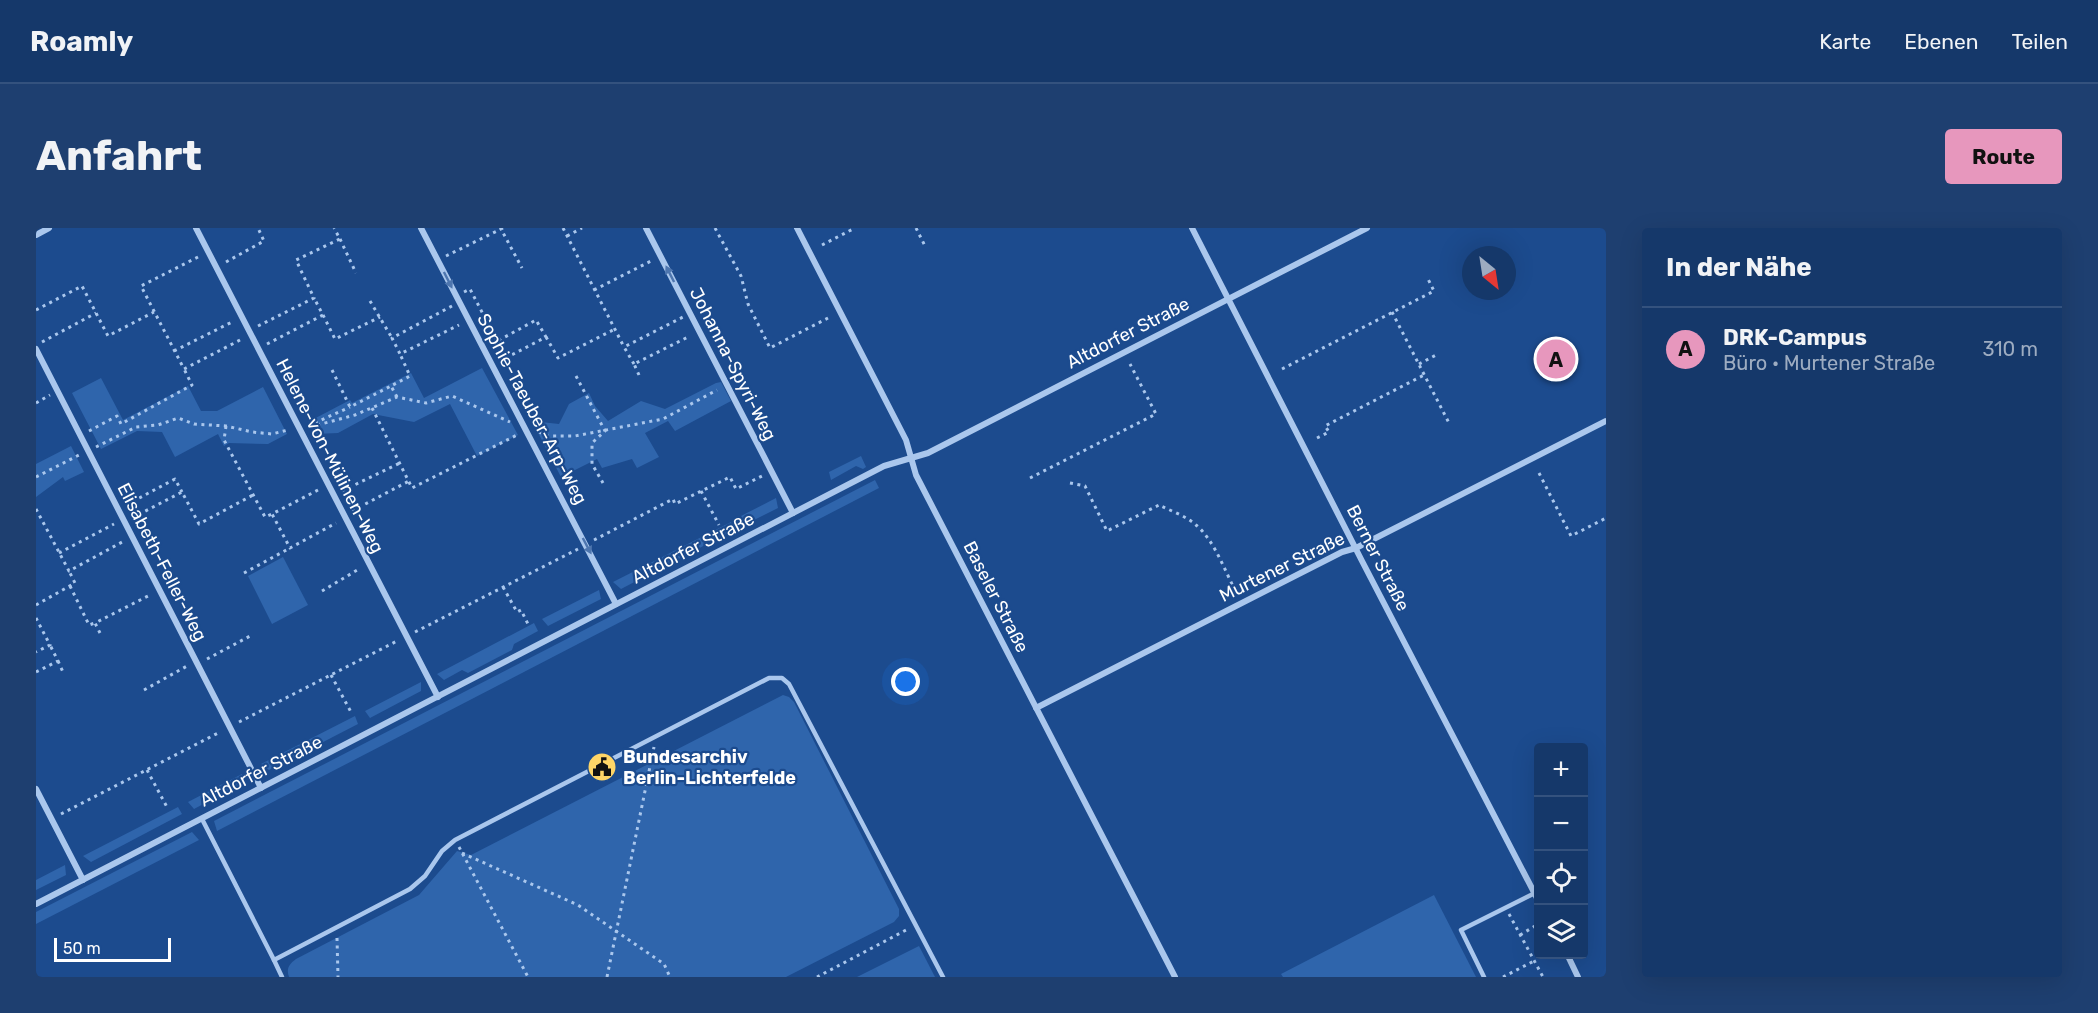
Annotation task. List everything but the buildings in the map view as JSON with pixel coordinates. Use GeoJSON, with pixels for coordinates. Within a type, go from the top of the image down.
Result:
{"type":"FeatureCollection","features":[{"type":"Feature","properties":{"kind":"street"},"geometry":{"type":"LineString","coordinates":[[36,235],[49,228]]}},
{"type":"Feature","properties":{"kind":"street","name":"Helene-von-Mülinen-Weg"},"geometry":{"type":"LineString","coordinates":[[196,228],[438,697]]}},
{"type":"Feature","properties":{"kind":"street","name":"Sophie-Taeuber-Arp-Weg"},"geometry":{"type":"LineString","coordinates":[[421,228],[616,604]]}},
{"type":"Feature","properties":{"kind":"street","name":"Johanna-Spyri-Weg"},"geometry":{"type":"LineString","coordinates":[[646,228],[793,513]]}},
{"type":"Feature","properties":{"kind":"street","name":"Baseler Straße"},"geometry":{"type":"LineString","coordinates":[[797,228],[906,440],[916,475],[1175,977]]}},
{"type":"Feature","properties":{"kind":"street","name":"Berner Straße"},"geometry":{"type":"LineString","coordinates":[[1192,228],[1534,891]]}},
{"type":"Feature","properties":{"kind":"street","name":"Altdorfer Straße"},"geometry":{"type":"LineString","coordinates":[[36,904],[884,466],[927,453],[1367,228]]}},
{"type":"Feature","properties":{"kind":"street","name":"Elisabeth-Feller-Weg"},"geometry":{"type":"LineString","coordinates":[[36,347],[261,788]]}},
{"type":"Feature","properties":{"kind":"street","name":"Murtener Straße"},"geometry":{"type":"LineString","coordinates":[[1036,708],[1606,421]]}},
{"type":"Feature","properties":{"kind":"street"},"geometry":{"type":"LineString","coordinates":[[36,789],[82,880]]}},
{"type":"Feature","properties":{"kind":"street"},"geometry":{"type":"LineString","coordinates":[[1569,959],[1578,977]]}},
{"type":"Feature","properties":{"kind":"lane"},"geometry":{"type":"LineString","coordinates":[[274,960],[410,889],[425,876],[442,851],[455,840],[769,678],[782,678],[789,684],[943,977]]}},
{"type":"Feature","properties":{"kind":"lane"},"geometry":{"type":"LineString","coordinates":[[202,819],[282,977]]}},
{"type":"Feature","properties":{"kind":"lane"},"geometry":{"type":"LineString","coordinates":[[1484,977],[1461,930],[1534,894]]}},
{"type":"Feature","properties":{"kind":"path"},"geometry":{"type":"LineString","coordinates":[[217,268],[264,241],[258,228]]}},
{"type":"Feature","properties":{"kind":"path"},"geometry":{"type":"LineString","coordinates":[[334,228],[356,273]]}},
{"type":"Feature","properties":{"kind":"path"},"geometry":{"type":"LineString","coordinates":[[563,228],[639,375]]}},
{"type":"Feature","properties":{"kind":"path"},"geometry":{"type":"LineString","coordinates":[[567,236],[582,228]]}},
{"type":"Feature","properties":{"kind":"path"},"geometry":{"type":"LineString","coordinates":[[715,228],[741,276],[748,304],[770,348],[828,318]]}},
{"type":"Feature","properties":{"kind":"path"},"geometry":{"type":"LineString","coordinates":[[822,245],[855,228]]}},
{"type":"Feature","properties":{"kind":"path"},"geometry":{"type":"LineString","coordinates":[[916,228],[925,246]]}},
{"type":"Feature","properties":{"kind":"path"},"geometry":{"type":"LineString","coordinates":[[438,260],[502,229],[522,268]]}},
{"type":"Feature","properties":{"kind":"path"},"geometry":{"type":"LineString","coordinates":[[339,239],[296,260],[335,339],[380,317]]}},
{"type":"Feature","properties":{"kind":"path"},"geometry":{"type":"LineString","coordinates":[[594,290],[661,256]]}},
{"type":"Feature","properties":{"kind":"path"},"geometry":{"type":"LineString","coordinates":[[81,436],[117,416],[122,424],[192,385],[141,286],[198,257]]}},
{"type":"Feature","properties":{"kind":"path"},"geometry":{"type":"LineString","coordinates":[[1281,369],[1434,291],[1428,279]]}},
{"type":"Feature","properties":{"kind":"path"},"geometry":{"type":"LineString","coordinates":[[36,310],[82,286],[108,336],[154,312]]}},
{"type":"Feature","properties":{"kind":"path"},"geometry":{"type":"LineString","coordinates":[[392,338],[470,290],[497,341]]}},
{"type":"Feature","properties":{"kind":"path"},"geometry":{"type":"LineString","coordinates":[[184,369],[314,298]]}},
{"type":"Feature","properties":{"kind":"path"},"geometry":{"type":"LineString","coordinates":[[300,429],[350,407],[410,376],[392,338],[370,301]]}},
{"type":"Feature","properties":{"kind":"path"},"geometry":{"type":"LineString","coordinates":[[1392,312],[1450,425]]}},
{"type":"Feature","properties":{"kind":"path"},"geometry":{"type":"LineString","coordinates":[[36,347],[96,313]]}},
{"type":"Feature","properties":{"kind":"path"},"geometry":{"type":"LineString","coordinates":[[624,347],[690,314]]}},
{"type":"Feature","properties":{"kind":"path"},"geometry":{"type":"LineString","coordinates":[[258,349],[323,315]]}},
{"type":"Feature","properties":{"kind":"path"},"geometry":{"type":"LineString","coordinates":[[400,354],[468,320]]}},
{"type":"Feature","properties":{"kind":"path"},"geometry":{"type":"LineString","coordinates":[[483,348],[536,320],[558,358],[615,328]]}},
{"type":"Feature","properties":{"kind":"path"},"geometry":{"type":"LineString","coordinates":[[174,351],[232,322]]}},
{"type":"Feature","properties":{"kind":"path"},"geometry":{"type":"LineString","coordinates":[[634,364],[699,331]]}},
{"type":"Feature","properties":{"kind":"path"},"geometry":{"type":"LineString","coordinates":[[492,365],[546,337]]}},
{"type":"Feature","properties":{"kind":"path"},"geometry":{"type":"LineString","coordinates":[[1419,364],[1438,354]]}},
{"type":"Feature","properties":{"kind":"path"},"geometry":{"type":"LineString","coordinates":[[504,358],[530,407],[518,413]]}},
{"type":"Feature","properties":{"kind":"path"},"geometry":{"type":"LineString","coordinates":[[1030,478],[1156,414],[1130,364]]}},
{"type":"Feature","properties":{"kind":"path"},"geometry":{"type":"LineString","coordinates":[[332,370],[350,407]]}},
{"type":"Feature","properties":{"kind":"path"},"geometry":{"type":"LineString","coordinates":[[1317,438],[1329,432],[1325,426],[1424,375]]}},
{"type":"Feature","properties":{"kind":"path"},"geometry":{"type":"LineString","coordinates":[[576,376],[605,431]]}},
{"type":"Feature","properties":{"kind":"path"},"geometry":{"type":"LineString","coordinates":[[36,477],[136,427],[178,418],[194,424],[226,426],[272,434],[355,415],[397,397],[426,403],[452,396],[513,424],[548,436],[575,436],[663,419],[727,385]]}},
{"type":"Feature","properties":{"kind":"path"},"geometry":{"type":"LineString","coordinates":[[391,386],[397,397]]}},
{"type":"Feature","properties":{"kind":"path"},"geometry":{"type":"LineString","coordinates":[[372,408],[412,488],[525,428]]}},
{"type":"Feature","properties":{"kind":"path"},"geometry":{"type":"LineString","coordinates":[[226,426],[224,440],[265,517],[318,490]]}},
{"type":"Feature","properties":{"kind":"path"},"geometry":{"type":"LineString","coordinates":[[603,483],[592,464],[592,443],[605,431]]}},
{"type":"Feature","properties":{"kind":"path"},"geometry":{"type":"LineString","coordinates":[[334,495],[400,463]]}},
{"type":"Feature","properties":{"kind":"path"},"geometry":{"type":"LineString","coordinates":[[1539,473],[1571,536],[1606,518]]}},
{"type":"Feature","properties":{"kind":"path"},"geometry":{"type":"LineString","coordinates":[[118,509],[175,479],[199,524],[253,495]]}},
{"type":"Feature","properties":{"kind":"path"},"geometry":{"type":"LineString","coordinates":[[244,573],[409,481]]}},
{"type":"Feature","properties":{"kind":"path"},"geometry":{"type":"LineString","coordinates":[[1070,483],[1085,486],[1107,531],[1159,505],[1197,525],[1210,543],[1235,590]]}},
{"type":"Feature","properties":{"kind":"path"},"geometry":{"type":"LineString","coordinates":[[701,491],[719,525]]}},
{"type":"Feature","properties":{"kind":"path"},"geometry":{"type":"LineString","coordinates":[[60,553],[182,492]]}},
{"type":"Feature","properties":{"kind":"path"},"geometry":{"type":"LineString","coordinates":[[36,509],[75,584],[36,605]]}},
{"type":"Feature","properties":{"kind":"path"},"geometry":{"type":"LineString","coordinates":[[272,514],[290,548]]}},
{"type":"Feature","properties":{"kind":"path"},"geometry":{"type":"LineString","coordinates":[[69,571],[132,537]]}},
{"type":"Feature","properties":{"kind":"path"},"geometry":{"type":"LineString","coordinates":[[322,591],[359,569]]}},
{"type":"Feature","properties":{"kind":"path"},"geometry":{"type":"LineString","coordinates":[[70,586],[89,625],[160,590]]}},
{"type":"Feature","properties":{"kind":"path"},"geometry":{"type":"LineString","coordinates":[[502,586],[517,612],[521,610],[528,624]]}},
{"type":"Feature","properties":{"kind":"path"},"geometry":{"type":"LineString","coordinates":[[36,618],[63,672]]}},
{"type":"Feature","properties":{"kind":"path"},"geometry":{"type":"LineString","coordinates":[[95,623],[100,633]]}},
{"type":"Feature","properties":{"kind":"path"},"geometry":{"type":"LineString","coordinates":[[144,690],[252,635]]}},
{"type":"Feature","properties":{"kind":"path"},"geometry":{"type":"LineString","coordinates":[[36,652],[50,645]]}},
{"type":"Feature","properties":{"kind":"path"},"geometry":{"type":"LineString","coordinates":[[36,672],[58,661]]}},
{"type":"Feature","properties":{"kind":"path"},"geometry":{"type":"LineString","coordinates":[[331,675],[352,714]]}},
{"type":"Feature","properties":{"kind":"path"},"geometry":{"type":"LineString","coordinates":[[606,977],[657,736]]}},
{"type":"Feature","properties":{"kind":"path"},"geometry":{"type":"LineString","coordinates":[[147,770],[168,809]]}},
{"type":"Feature","properties":{"kind":"path"},"geometry":{"type":"LineString","coordinates":[[455,840],[528,977]]}},
{"type":"Feature","properties":{"kind":"path"},"geometry":{"type":"LineString","coordinates":[[462,853],[578,905],[664,964],[670,977]]}},
{"type":"Feature","properties":{"kind":"path"},"geometry":{"type":"LineString","coordinates":[[1505,908],[1543,977]]}},
{"type":"Feature","properties":{"kind":"path"},"geometry":{"type":"LineString","coordinates":[[817,977],[916,925]]}},
{"type":"Feature","properties":{"kind":"path"},"geometry":{"type":"LineString","coordinates":[[337,927],[338,977]]}},
{"type":"Feature","properties":{"kind":"path"},"geometry":{"type":"LineString","coordinates":[[1520,935],[1534,927]]}},
{"type":"Feature","properties":{"kind":"path"},"geometry":{"type":"LineString","coordinates":[[1503,977],[1534,961]]}},
{"type":"Feature","properties":{"kind":"shaded area"},"geometry":{"type":"Polygon","coordinates":[[[482,368],[518,435],[477,456],[450,404],[414,422],[373,414],[338,433],[315,434],[308,422],[350,400],[352,403],[411,373],[424,398],[482,368]]]}},
{"type":"Feature","properties":{"kind":"shaded area"},"geometry":{"type":"Polygon","coordinates":[[[101,378],[123,420],[188,386],[201,411],[217,411],[263,387],[287,434],[268,444],[229,443],[224,446],[218,434],[175,457],[162,432],[137,431],[101,449],[72,393],[101,378]]]}},
{"type":"Feature","properties":{"kind":"shaded area"},"geometry":{"type":"Polygon","coordinates":[[[721,382],[731,401],[675,431],[668,421],[645,433],[659,457],[637,468],[632,459],[602,468],[597,459],[561,477],[532,421],[559,424],[569,404],[589,393],[595,406],[608,421],[641,401],[665,409],[721,382]]]}},
{"type":"Feature","properties":{"kind":"shaded area"},"geometry":{"type":"Polygon","coordinates":[[[71,446],[84,472],[65,481],[63,477],[36,497],[36,464],[71,446]]]}},
{"type":"Feature","properties":{"kind":"shaded area"},"geometry":{"type":"Polygon","coordinates":[[[861,456],[866,467],[863,469],[856,466],[831,480],[829,472],[861,456]]]}},
{"type":"Feature","properties":{"kind":"shaded area"},"geometry":{"type":"Polygon","coordinates":[[[875,480],[879,488],[217,831],[214,821],[875,480]]]}},
{"type":"Feature","properties":{"kind":"shaded area"},"geometry":{"type":"Polygon","coordinates":[[[776,498],[778,508],[746,524],[741,516],[776,498]]]}},
{"type":"Feature","properties":{"kind":"shaded area"},"geometry":{"type":"Polygon","coordinates":[[[731,522],[734,530],[621,589],[613,582],[731,522]]]}},
{"type":"Feature","properties":{"kind":"shaded area"},"geometry":{"type":"Polygon","coordinates":[[[283,557],[308,605],[272,624],[248,576],[283,557]]]}},
{"type":"Feature","properties":{"kind":"shaded area"},"geometry":{"type":"Polygon","coordinates":[[[599,590],[601,599],[548,626],[542,619],[599,590]]]}},
{"type":"Feature","properties":{"kind":"shaded area"},"geometry":{"type":"Polygon","coordinates":[[[534,623],[538,631],[514,644],[512,650],[468,673],[462,670],[444,680],[437,674],[534,623]]]}},
{"type":"Feature","properties":{"kind":"shaded area"},"geometry":{"type":"Polygon","coordinates":[[[421,682],[421,691],[370,718],[365,711],[421,682]]]}},
{"type":"Feature","properties":{"kind":"shaded area"},"geometry":{"type":"Polygon","coordinates":[[[783,695],[794,702],[899,909],[899,916],[894,922],[786,977],[289,977],[289,967],[296,959],[419,895],[457,851],[471,855],[783,695]]]}},
{"type":"Feature","properties":{"kind":"shaded area"},"geometry":{"type":"Polygon","coordinates":[[[355,716],[358,724],[269,770],[261,764],[355,716]]]}},
{"type":"Feature","properties":{"kind":"shaded area"},"geometry":{"type":"Polygon","coordinates":[[[242,774],[243,783],[194,809],[188,802],[242,774]]]}},
{"type":"Feature","properties":{"kind":"shaded area"},"geometry":{"type":"Polygon","coordinates":[[[178,807],[182,814],[91,862],[83,856],[178,807]]]}},
{"type":"Feature","properties":{"kind":"shaded area"},"geometry":{"type":"Polygon","coordinates":[[[192,832],[199,840],[36,924],[36,912],[192,832]]]}},
{"type":"Feature","properties":{"kind":"shaded area"},"geometry":{"type":"Polygon","coordinates":[[[65,865],[66,875],[36,890],[36,880],[65,865]]]}},
{"type":"Feature","properties":{"kind":"shaded area"},"geometry":{"type":"Polygon","coordinates":[[[1434,895],[1476,977],[1283,977],[1281,974],[1434,895]]]}},
{"type":"Feature","properties":{"kind":"shaded area"},"geometry":{"type":"Polygon","coordinates":[[[919,946],[935,977],[857,977],[919,946]]]}},
{"type":"Feature","properties":{"kind":"place","name":"DRK-Campus"},"geometry":{"type":"Point","coordinates":[1556,359]}},
{"type":"Feature","properties":{"kind":"place","name":"Bundesarchiv Berlin-Lichterfelde"},"geometry":{"type":"Point","coordinates":[602,767]}}]}
